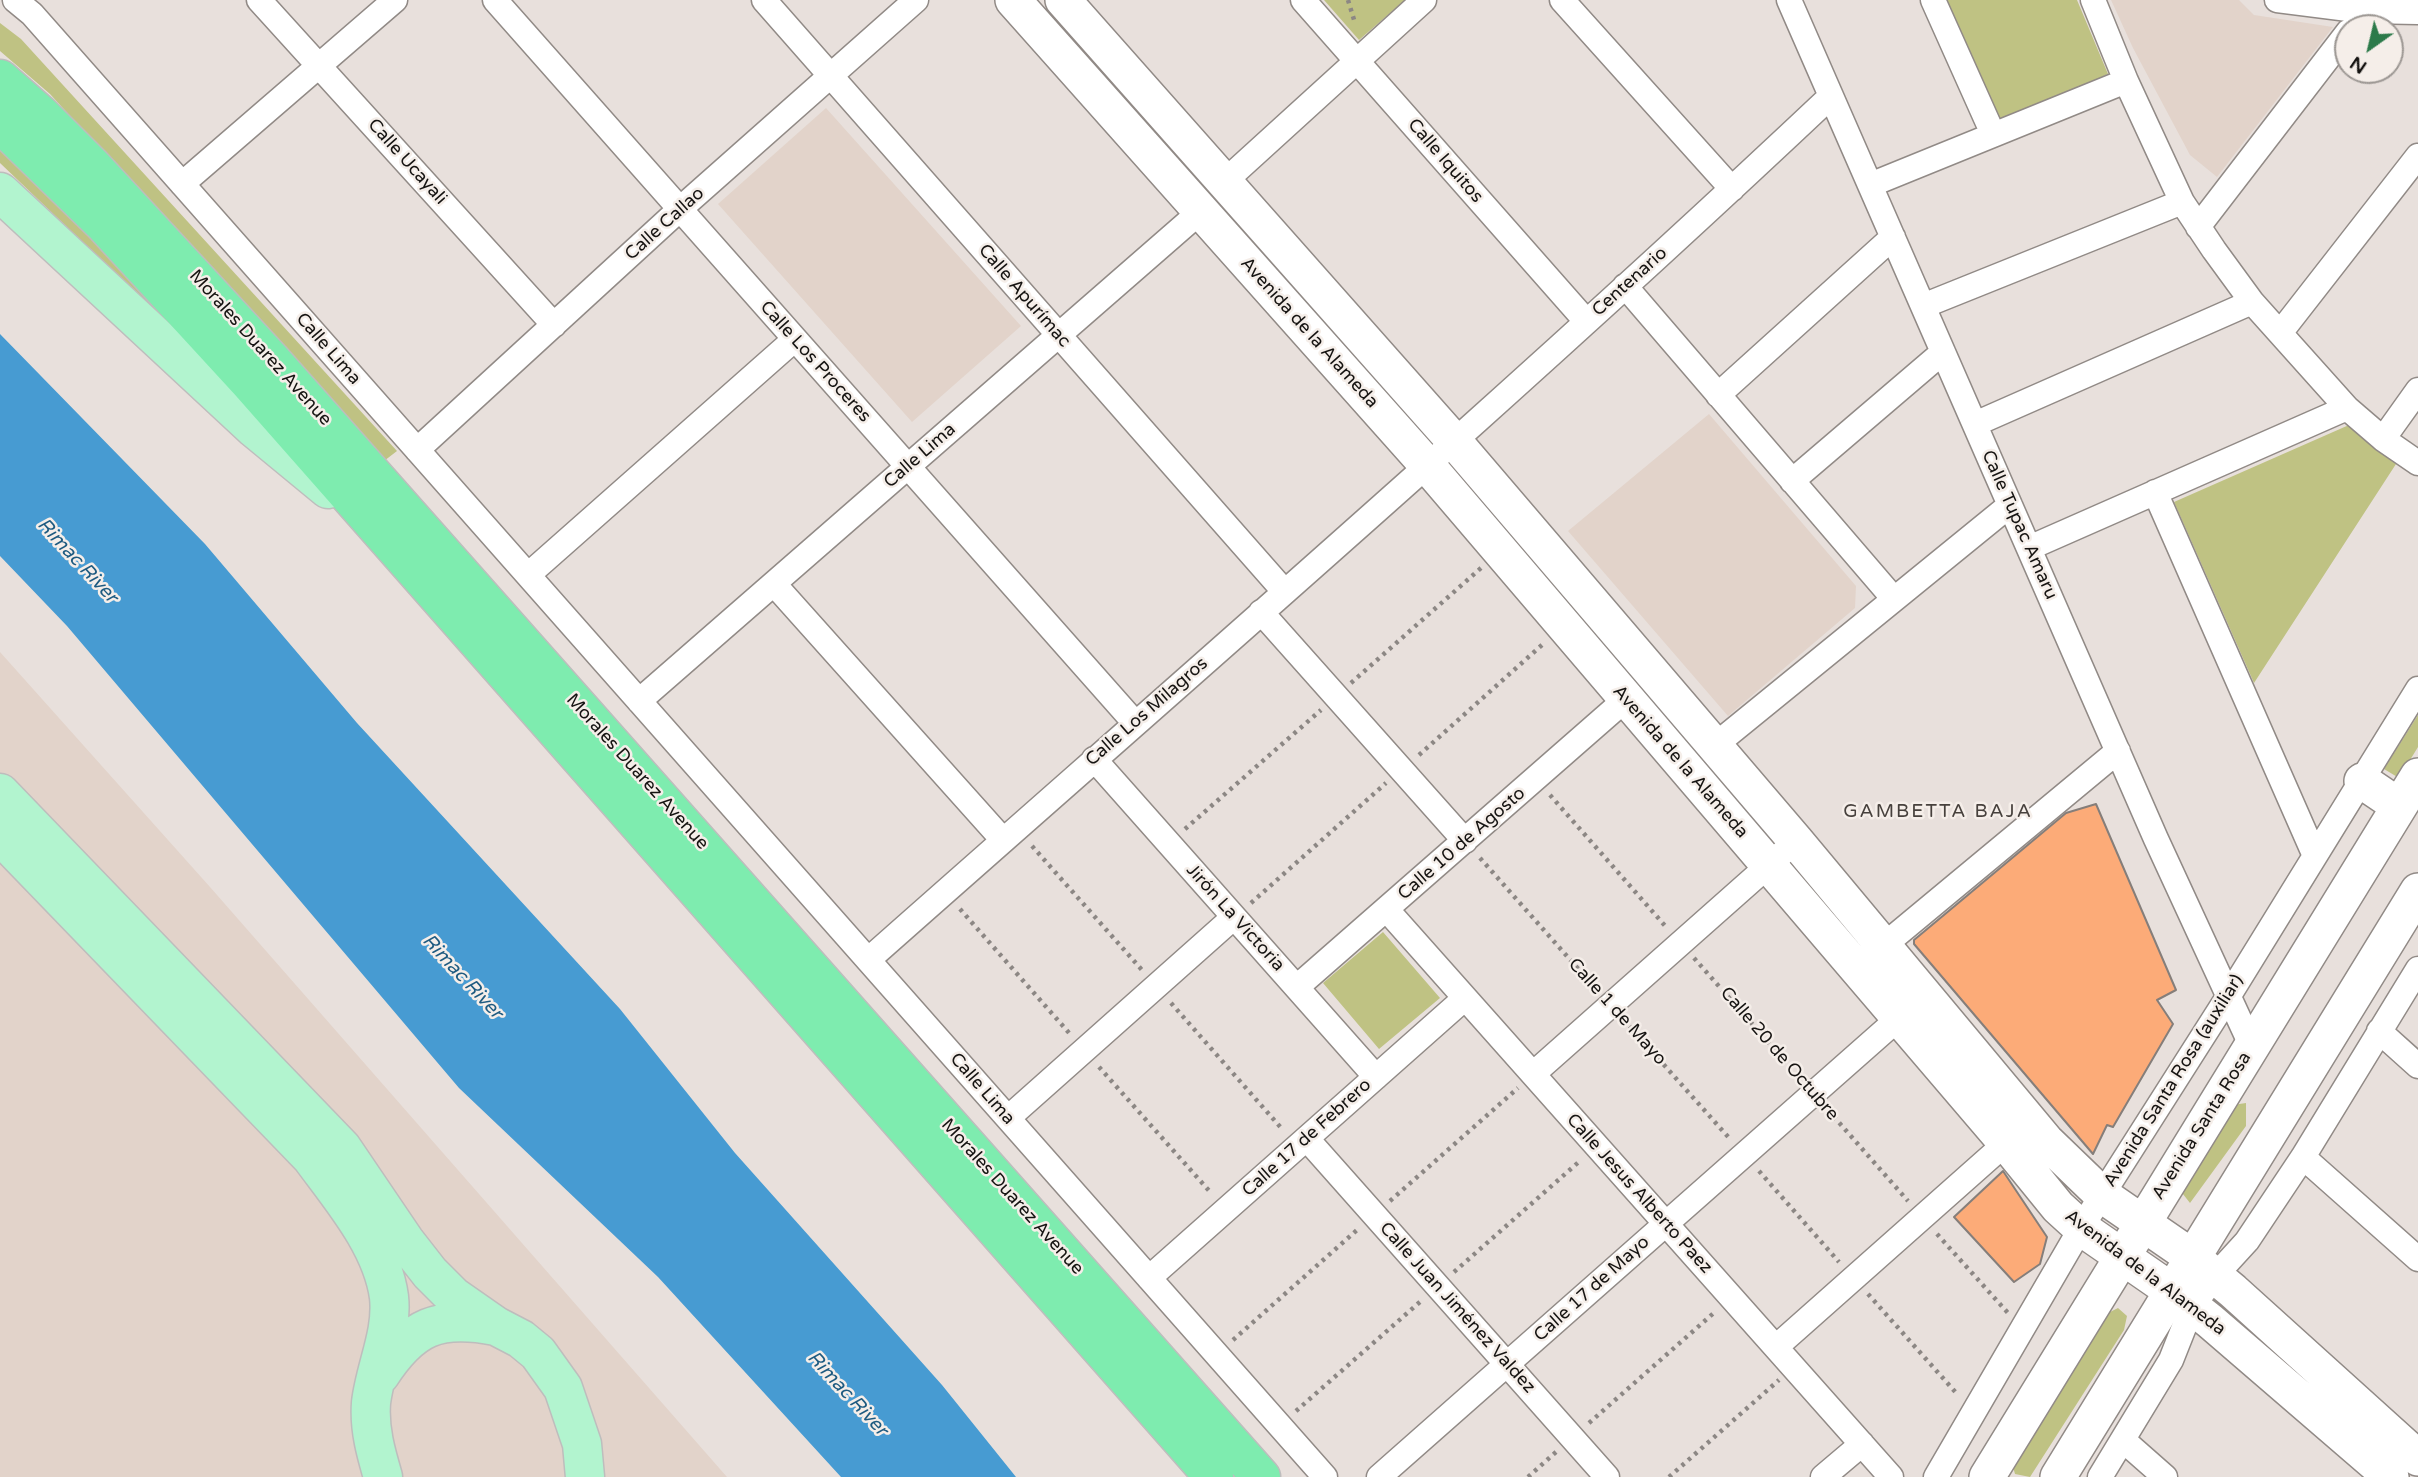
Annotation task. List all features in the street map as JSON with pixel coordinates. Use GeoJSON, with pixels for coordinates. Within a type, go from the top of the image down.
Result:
{"type":"FeatureCollection","features":[{"type":"Feature","properties":{"kind":"highway","name":"Morales Duarez Avenue"},"geometry":{"type":"LineString","coordinates":[[0,79],[91,165],[272,361],[1261,1477]]}},
{"type":"Feature","properties":{"kind":"highway","name":"Morales Duarez Avenue"},"geometry":{"type":"LineString","coordinates":[[0,123],[102,222],[385,536],[1214,1477]]}},
{"type":"Feature","properties":{"kind":"main road"},"geometry":{"type":"LineString","coordinates":[[0,192],[254,428],[385,536]]}},
{"type":"Feature","properties":{"kind":"main road"},"geometry":{"type":"LineString","coordinates":[[0,793],[342,1147],[405,1241],[430,1273],[453,1296],[496,1326],[521,1339],[538,1353],[563,1388],[582,1444],[585,1477]]}},
{"type":"Feature","properties":{"kind":"main road"},"geometry":{"type":"LineString","coordinates":[[0,835],[311,1157],[344,1201],[373,1250],[384,1274],[389,1298],[388,1323],[372,1401],[370,1427],[383,1477]]}},
{"type":"Feature","properties":{"kind":"main road"},"geometry":{"type":"LineString","coordinates":[[377,1379],[407,1341],[421,1330],[461,1321],[496,1326]]}},
{"type":"Feature","properties":{"kind":"street","name":"Calle Lima"},"geometry":{"type":"LineString","coordinates":[[15,0],[32,14],[1325,1477]]}},
{"type":"Feature","properties":{"kind":"street","name":"Calle Ucayali"},"geometry":{"type":"LineString","coordinates":[[259,0],[555,325]]}},
{"type":"Feature","properties":{"kind":"street"},"geometry":{"type":"LineString","coordinates":[[182,184],[395,0]]}},
{"type":"Feature","properties":{"kind":"street","name":"Calle Los Proceres"},"geometry":{"type":"LineString","coordinates":[[495,0],[1135,723]]}},
{"type":"Feature","properties":{"kind":"street","name":"Calle Apurímac"},"geometry":{"type":"LineString","coordinates":[[764,0],[1284,592]]}},
{"type":"Feature","properties":{"kind":"street","name":"Calle Callao"},"geometry":{"type":"LineString","coordinates":[[417,450],[680,209],[916,0]]}},
{"type":"Feature","properties":{"kind":"street","name":"Avenida de la Alameda"},"geometry":{"type":"LineString","coordinates":[[1013,0],[1427,465],[2058,1207],[2081,1228],[2122,1257],[2408,1454]]}},
{"type":"Feature","properties":{"kind":"street","name":"Avenida de la Alameda"},"geometry":{"type":"LineString","coordinates":[[1063,0],[1454,441],[1796,842],[2046,1141],[2102,1195],[2203,1267],[2408,1454]]}},
{"type":"Feature","properties":{"kind":"street","name":"Calle Iquitos"},"geometry":{"type":"LineString","coordinates":[[1303,0],[1586,321]]}},
{"type":"Feature","properties":{"kind":"street"},"geometry":{"type":"LineString","coordinates":[[1224,182],[1424,0]]}},
{"type":"Feature","properties":{"kind":"street"},"geometry":{"type":"LineString","coordinates":[[1562,0],[1732,189]]}},
{"type":"Feature","properties":{"kind":"street","name":"Calle Tupac Amaru"},"geometry":{"type":"LineString","coordinates":[[1789,0],[2228,997],[2244,1059]]}},
{"type":"Feature","properties":{"kind":"street"},"geometry":{"type":"LineString","coordinates":[[1933,0],[1993,134]]}},
{"type":"Feature","properties":{"kind":"street"},"geometry":{"type":"LineString","coordinates":[[2093,0],[2126,81],[2182,202],[2198,227],[2252,302],[2311,370],[2347,408],[2383,439],[2418,463]]}},
{"type":"Feature","properties":{"kind":"street"},"geometry":{"type":"LineString","coordinates":[[2277,0],[2334,18]]}},
{"type":"Feature","properties":{"kind":"street"},"geometry":{"type":"LineString","coordinates":[[2198,227],[2334,51]]}},
{"type":"Feature","properties":{"kind":"street"},"geometry":{"type":"LineString","coordinates":[[1870,185],[2126,81]]}},
{"type":"Feature","properties":{"kind":"street","name":"Centenario"},"geometry":{"type":"LineString","coordinates":[[1427,465],[1831,96]]}},
{"type":"Feature","properties":{"kind":"street"},"geometry":{"type":"LineString","coordinates":[[2280,333],[2418,156]]}},
{"type":"Feature","properties":{"kind":"street"},"geometry":{"type":"LineString","coordinates":[[1923,306],[2182,202]]}},
{"type":"Feature","properties":{"kind":"street","name":"Calle Lima"},"geometry":{"type":"LineString","coordinates":[[639,701],[1201,211]]}},
{"type":"Feature","properties":{"kind":"street"},"geometry":{"type":"LineString","coordinates":[[1718,395],[1893,237]]}},
{"type":"Feature","properties":{"kind":"street"},"geometry":{"type":"LineString","coordinates":[[1625,286],[1894,599]]}},
{"type":"Feature","properties":{"kind":"street"},"geometry":{"type":"LineString","coordinates":[[1975,424],[2252,302]]}},
{"type":"Feature","properties":{"kind":"street"},"geometry":{"type":"LineString","coordinates":[[528,575],[795,338]]}},
{"type":"Feature","properties":{"kind":"street"},"geometry":{"type":"LineString","coordinates":[[1792,481],[1943,352]]}},
{"type":"Feature","properties":{"kind":"street"},"geometry":{"type":"LineString","coordinates":[[2383,439],[2418,390]]}},
{"type":"Feature","properties":{"kind":"street"},"geometry":{"type":"LineString","coordinates":[[2029,548],[2347,408]]}},
{"type":"Feature","properties":{"kind":"street","name":"Calle Los Milagros"},"geometry":{"type":"LineString","coordinates":[[868,960],[1427,465]]}},
{"type":"Feature","properties":{"kind":"street"},"geometry":{"type":"LineString","coordinates":[[2155,492],[2315,856]]}},
{"type":"Feature","properties":{"kind":"street"},"geometry":{"type":"LineString","coordinates":[[1714,746],[2010,505]]}},
{"type":"Feature","properties":{"kind":"street"},"geometry":{"type":"LineString","coordinates":[[774,584],[1003,840]]}},
{"type":"Feature","properties":{"kind":"street"},"geometry":{"type":"LineString","coordinates":[[1261,612],[1465,841]]}},
{"type":"Feature","properties":{"kind":"street","name":"Avenida Santa Rosa (auxiliar)"},"geometry":{"type":"LineString","coordinates":[[1936,1477],[2081,1228],[2228,997],[2418,689]]}},
{"type":"Feature","properties":{"kind":"street","name":"Calle 10 de Agosto"},"geometry":{"type":"LineString","coordinates":[[1297,988],[1626,699]]}},
{"type":"Feature","properties":{"kind":"street"},"geometry":{"type":"LineString","coordinates":[[1883,946],[2118,751]]}},
{"type":"Feature","properties":{"kind":"street","name":"Jirón La Victoria"},"geometry":{"type":"LineString","coordinates":[[1094,759],[1376,1077]]}},
{"type":"Feature","properties":{"kind":"street","name":"Avenida Santa Rosa"},"geometry":{"type":"LineString","coordinates":[[1987,1477],[2418,776]]}},
{"type":"Feature","properties":{"kind":"street"},"geometry":{"type":"LineString","coordinates":[[2362,781],[2399,806]]}},
{"type":"Feature","properties":{"kind":"street"},"geometry":{"type":"LineString","coordinates":[[1533,1074],[1796,842]]}},
{"type":"Feature","properties":{"kind":"street"},"geometry":{"type":"LineString","coordinates":[[2058,1477],[2203,1267],[2286,1104],[2418,891]]}},
{"type":"Feature","properties":{"kind":"street","name":"Calle Jesus Alberto Paez"},"geometry":{"type":"LineString","coordinates":[[1387,910],[1891,1477]]}},
{"type":"Feature","properties":{"kind":"street"},"geometry":{"type":"LineString","coordinates":[[1008,1118],[1234,917]]}},
{"type":"Feature","properties":{"kind":"street"},"geometry":{"type":"LineString","coordinates":[[2203,1267],[2247,1241],[2418,970]]}},
{"type":"Feature","properties":{"kind":"street","name":"Calle 17 de Febrero"},"geometry":{"type":"LineString","coordinates":[[1149,1278],[1465,998]]}},
{"type":"Feature","properties":{"kind":"street","name":"Calle 17 de Mayo"},"geometry":{"type":"LineString","coordinates":[[1379,1477],[1899,1018]]}},
{"type":"Feature","properties":{"kind":"street"},"geometry":{"type":"LineString","coordinates":[[2379,1031],[2418,1066]]}},
{"type":"Feature","properties":{"kind":"street"},"geometry":{"type":"LineString","coordinates":[[2244,1059],[2286,1104]]}},
{"type":"Feature","properties":{"kind":"street","name":"Calle Juan Jiménez Valdez"},"geometry":{"type":"LineString","coordinates":[[1307,1139],[1607,1477]]}},
{"type":"Feature","properties":{"kind":"street"},"geometry":{"type":"LineString","coordinates":[[1776,1347],[2006,1143]]}},
{"type":"Feature","properties":{"kind":"street"},"geometry":{"type":"LineString","coordinates":[[2302,1157],[2418,1259]]}},
{"type":"Feature","properties":{"kind":"street"},"geometry":{"type":"LineString","coordinates":[[2100,1477],[2171,1360],[2182,1299]]}},
{"type":"Feature","properties":{"kind":"street"},"geometry":{"type":"LineString","coordinates":[[2123,1440],[2165,1477]]}},
{"type":"Feature","properties":{"kind":"street"},"geometry":{"type":"LineString","coordinates":[[1823,1477],[1862,1444]]}},
{"type":"Feature","properties":{"kind":"path"},"geometry":{"type":"LineString","coordinates":[[1169,844],[1500,551]]}},
{"type":"Feature","properties":{"kind":"path","name":"Calle 20 de Octubre"},"geometry":{"type":"LineString","coordinates":[[1536,779],[2022,1329]]}},
{"type":"Feature","properties":{"kind":"path","name":"Calle 1 de Mayo"},"geometry":{"type":"LineString","coordinates":[[1465,841],[1973,1412]]}},
{"type":"Feature","properties":{"kind":"path"},"geometry":{"type":"LineString","coordinates":[[1528,1477],[1731,1297]]}},
{"type":"Feature","properties":{"kind":"path"},"geometry":{"type":"LineString","coordinates":[[1669,1477],[1794,1367]]}},
{"type":"Feature","properties":{"kind":"shaded area"},"geometry":{"type":"Polygon","coordinates":[[[2111,0],[2239,0],[2254,15],[2333,27],[2217,177],[2190,155],[2133,48],[2111,0]]]}},
{"type":"Feature","properties":{"kind":"shaded area"},"geometry":{"type":"Polygon","coordinates":[[[826,108],[1021,326],[912,422],[718,204],[826,108]]]}},
{"type":"Feature","properties":{"kind":"shaded area"},"geometry":{"type":"Polygon","coordinates":[[[1709,414],[1856,586],[1855,608],[1728,716],[1568,531],[1709,414]]]}},
{"type":"Feature","properties":{"kind":"shaded area"},"geometry":{"type":"Polygon","coordinates":[[[0,652],[210,887],[727,1477],[0,1477],[0,652]]]}},
{"type":"Feature","properties":{"kind":"green space"},"geometry":{"type":"Polygon","coordinates":[[[1324,0],[1405,0],[1359,40],[1324,0]]]}},
{"type":"Feature","properties":{"kind":"green space"},"geometry":{"type":"Polygon","coordinates":[[[1945,0],[2077,0],[2108,74],[2001,124],[1945,0]]]}},
{"type":"Feature","properties":{"kind":"green space"},"geometry":{"type":"Polygon","coordinates":[[[0,23],[21,39],[397,451],[384,461],[50,94],[0,51],[0,23]]]}},
{"type":"Feature","properties":{"kind":"green space"},"geometry":{"type":"Polygon","coordinates":[[[0,135],[250,402],[0,163],[0,135]]]}},
{"type":"Feature","properties":{"kind":"green space"},"geometry":{"type":"Polygon","coordinates":[[[2349,425],[2396,464],[2254,683],[2174,502],[2349,425]]]}},
{"type":"Feature","properties":{"kind":"green space"},"geometry":{"type":"Polygon","coordinates":[[[2418,715],[2418,747],[2399,778],[2384,769],[2418,715]]]}},
{"type":"Feature","properties":{"kind":"green space"},"geometry":{"type":"Polygon","coordinates":[[[1383,932],[1440,998],[1379,1049],[1323,983],[1383,932]]]}},
{"type":"Feature","properties":{"kind":"green space"},"geometry":{"type":"Polygon","coordinates":[[[2246,1103],[2246,1126],[2190,1203],[2179,1189],[2226,1106],[2246,1103]]]}},
{"type":"Feature","properties":{"kind":"green space"},"geometry":{"type":"Polygon","coordinates":[[[2118,1308],[2127,1316],[2124,1330],[2030,1477],[2015,1474],[2010,1456],[2104,1315],[2118,1308]]]}},
{"type":"Feature","properties":{"kind":"water","name":"Rimac River"},"geometry":{"type":"Polygon","coordinates":[[[0,334],[205,544],[357,723],[620,1009],[735,1153],[942,1385],[1016,1477],[841,1477],[658,1277],[459,1088],[67,626],[0,556],[0,334]]]}},
{"type":"Feature","properties":{"kind":"building"},"geometry":{"type":"Polygon","coordinates":[[[2096,804],[2176,990],[2157,1000],[2173,1024],[2113,1127],[2107,1125],[2093,1154],[1914,944],[1914,940],[2066,813],[2096,804]]]}},
{"type":"Feature","properties":{"kind":"building"},"geometry":{"type":"Polygon","coordinates":[[[2003,1171],[2047,1237],[2040,1264],[2014,1282],[1954,1217],[2003,1171]]]}},
{"type":"Feature","properties":{"kind":"district","name":"GAMBETTA BAJA"},"geometry":{"type":"Point","coordinates":[1938,812]}}]}
